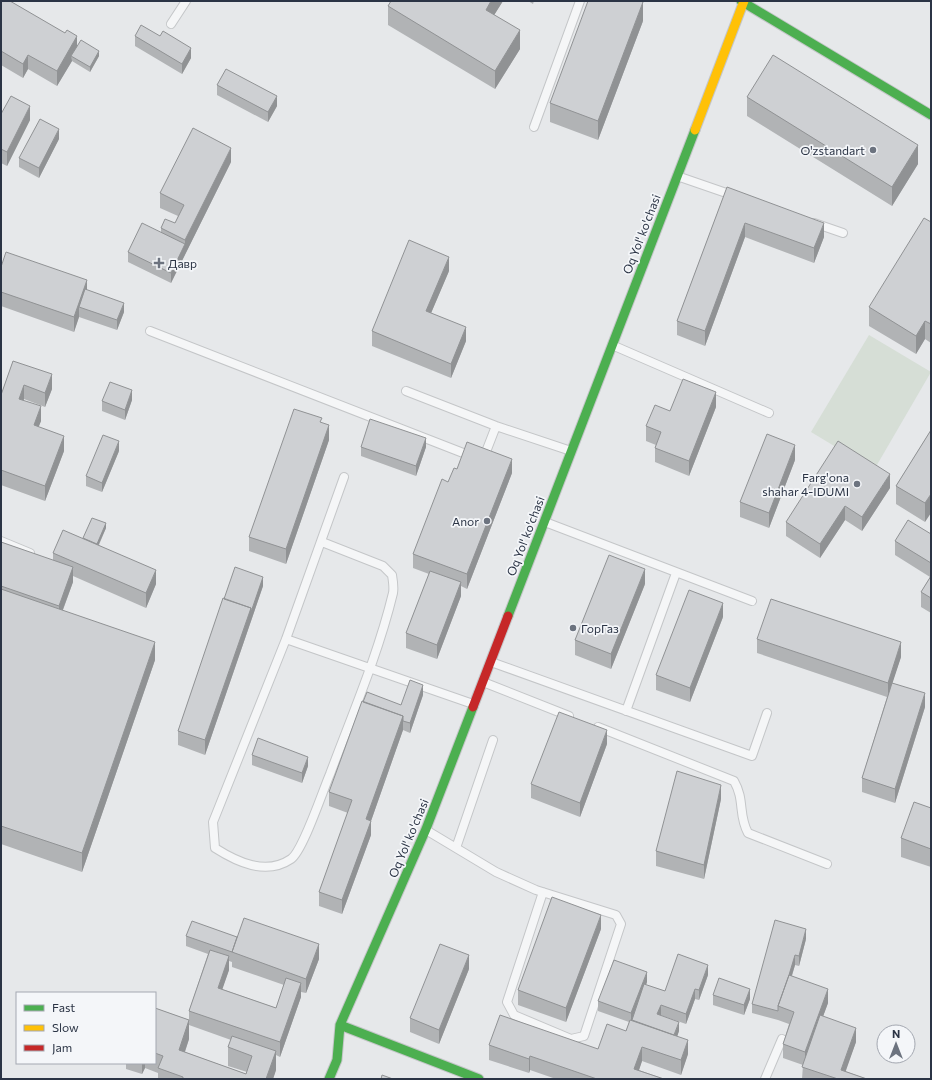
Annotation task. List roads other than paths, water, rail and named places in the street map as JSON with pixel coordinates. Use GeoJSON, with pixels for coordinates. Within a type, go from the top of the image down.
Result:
{"type":"FeatureCollection","features":[{"type":"Feature","properties":{"kind":"street"},"geometry":{"type":"LineString","coordinates":[[742,1],[931,115]]}},
{"type":"Feature","properties":{"kind":"street","name":"Oq Yol' ko'chasi"},"geometry":{"type":"LineString","coordinates":[[329,1079],[337,1060],[340,1025],[426,830],[742,1]]}},
{"type":"Feature","properties":{"kind":"street"},"geometry":{"type":"LineString","coordinates":[[340,1025],[479,1079]]}},
{"type":"Feature","properties":{"kind":"lane"},"geometry":{"type":"LineString","coordinates":[[171,24],[186,1]]}},
{"type":"Feature","properties":{"kind":"lane"},"geometry":{"type":"LineString","coordinates":[[534,127],[580,1]]}},
{"type":"Feature","properties":{"kind":"lane"},"geometry":{"type":"LineString","coordinates":[[676,176],[742,198]]}},
{"type":"Feature","properties":{"kind":"lane"},"geometry":{"type":"LineString","coordinates":[[807,220],[843,233]]}},
{"type":"Feature","properties":{"kind":"lane"},"geometry":{"type":"LineString","coordinates":[[150,331],[476,458],[484,457],[496,426]]}},
{"type":"Feature","properties":{"kind":"lane"},"geometry":{"type":"LineString","coordinates":[[612,344],[769,413]]}},
{"type":"Feature","properties":{"kind":"lane"},"geometry":{"type":"LineString","coordinates":[[406,391],[496,426],[571,451]]}},
{"type":"Feature","properties":{"kind":"lane"},"geometry":{"type":"LineString","coordinates":[[322,542],[383,566],[392,575],[393,592],[370,668],[308,832],[292,859],[274,866],[255,866],[235,861],[215,848],[213,822],[286,639],[344,477]]}},
{"type":"Feature","properties":{"kind":"lane"},"geometry":{"type":"LineString","coordinates":[[543,522],[752,601]]}},
{"type":"Feature","properties":{"kind":"lane"},"geometry":{"type":"LineString","coordinates":[[1,541],[39,557]]}},
{"type":"Feature","properties":{"kind":"lane"},"geometry":{"type":"LineString","coordinates":[[626,711],[676,573]]}},
{"type":"Feature","properties":{"kind":"lane"},"geometry":{"type":"LineString","coordinates":[[286,639],[474,704]]}},
{"type":"Feature","properties":{"kind":"lane"},"geometry":{"type":"LineString","coordinates":[[490,662],[752,756],[767,713]]}},
{"type":"Feature","properties":{"kind":"lane"},"geometry":{"type":"LineString","coordinates":[[482,682],[578,720]]}},
{"type":"Feature","properties":{"kind":"lane"},"geometry":{"type":"LineString","coordinates":[[593,725],[734,781],[740,791],[744,825],[748,833],[827,864]]}},
{"type":"Feature","properties":{"kind":"lane"},"geometry":{"type":"LineString","coordinates":[[456,848],[493,740]]}},
{"type":"Feature","properties":{"kind":"lane"},"geometry":{"type":"LineString","coordinates":[[426,830],[496,872],[543,892],[616,915],[620,924],[584,1036],[571,1039],[514,1015],[507,1002],[543,892]]}},
{"type":"Feature","properties":{"kind":"lane"},"geometry":{"type":"LineString","coordinates":[[765,1079],[782,1040]]}},
{"type":"Feature","properties":{"kind":"place","name":"O'zstandart"},"geometry":{"type":"Point","coordinates":[873,150]}},
{"type":"Feature","properties":{"kind":"place","name":"Давр"},"geometry":{"type":"Point","coordinates":[159,263]}},
{"type":"Feature","properties":{"kind":"place","name":"Farg'ona shahar 4-IDUMI"},"geometry":{"type":"Point","coordinates":[857,484]}},
{"type":"Feature","properties":{"kind":"place","name":"Anor"},"geometry":{"type":"Point","coordinates":[487,521]}},
{"type":"Feature","properties":{"kind":"place","name":"ГорГаз"},"geometry":{"type":"Point","coordinates":[573,628]}}]}
